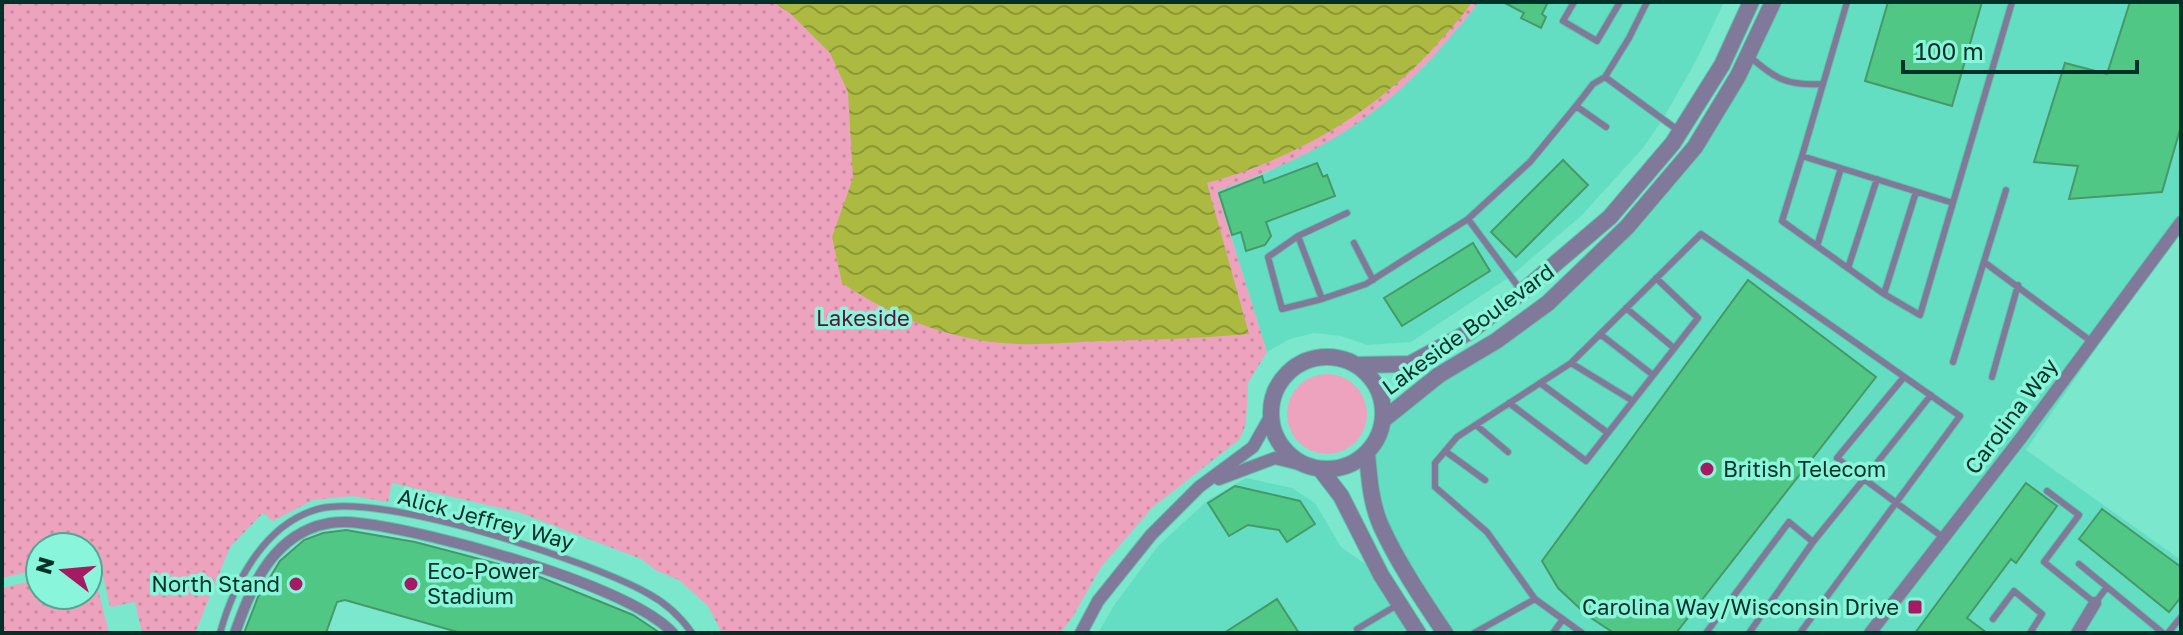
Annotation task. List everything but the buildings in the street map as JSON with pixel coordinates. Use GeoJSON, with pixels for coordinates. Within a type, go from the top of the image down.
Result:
{"type":"FeatureCollection","features":[{"type":"Feature","properties":{"kind":"street","name":"Lakeside Boulevard"},"geometry":{"type":"LineString","coordinates":[[1356,365],[1410,364],[1469,332],[1522,292],[1610,217],[1680,131],[1722,65],[1751,2]]}},
{"type":"Feature","properties":{"kind":"street","name":"Lakeside Boulevard"},"geometry":{"type":"LineString","coordinates":[[1383,420],[1439,375],[1496,341],[1548,303],[1627,227],[1695,147],[1738,76],[1773,2]]}},
{"type":"Feature","properties":{"kind":"street","name":"Carolina Way"},"geometry":{"type":"LineString","coordinates":[[1870,633],[2181,222]]}},
{"type":"Feature","properties":{"kind":"street"},"geometry":{"type":"LineString","coordinates":[[1199,487],[1275,458],[1321,470],[1346,467],[1367,453],[1377,439],[1383,420],[1381,397],[1370,377],[1356,365],[1331,357],[1316,358],[1298,365],[1277,386],[1272,397],[1270,417],[1278,443],[1303,465]]}},
{"type":"Feature","properties":{"kind":"street"},"geometry":{"type":"LineString","coordinates":[[1081,633],[1120,570],[1199,487],[1253,447],[1270,417]]}},
{"type":"Feature","properties":{"kind":"street"},"geometry":{"type":"LineString","coordinates":[[1367,453],[1369,482],[1380,524],[1423,601],[1445,633]]}},
{"type":"Feature","properties":{"kind":"street"},"geometry":{"type":"LineString","coordinates":[[1321,470],[1341,496],[1381,575],[1418,633]]}},
{"type":"Feature","properties":{"kind":"street"},"geometry":{"type":"LineString","coordinates":[[235,633],[255,583],[273,555],[293,538],[315,527],[335,522],[358,522],[451,542],[573,580],[641,609],[673,633]]}},
{"type":"Feature","properties":{"kind":"street"},"geometry":{"type":"LineString","coordinates":[[2077,633],[2095,603]]}},
{"type":"Feature","properties":{"kind":"lane"},"geometry":{"type":"LineString","coordinates":[[1574,2],[1563,21],[1597,41],[1620,2]]}},
{"type":"Feature","properties":{"kind":"lane"},"geometry":{"type":"LineString","coordinates":[[1347,213],[1298,236],[1268,257],[1282,309],[1322,299],[1373,280],[1468,219],[1530,162],[1593,84],[1605,77],[1647,2]]}},
{"type":"Feature","properties":{"kind":"lane"},"geometry":{"type":"LineString","coordinates":[[1847,2],[1782,221],[1884,294],[1920,315],[2012,2]]}},
{"type":"Feature","properties":{"kind":"lane"},"geometry":{"type":"LineString","coordinates":[[1748,54],[1767,71],[1788,83],[1823,84]]}},
{"type":"Feature","properties":{"kind":"lane"},"geometry":{"type":"LineString","coordinates":[[1605,77],[1680,131]]}},
{"type":"Feature","properties":{"kind":"lane"},"geometry":{"type":"LineString","coordinates":[[1576,106],[1606,127]]}},
{"type":"Feature","properties":{"kind":"lane"},"geometry":{"type":"LineString","coordinates":[[1802,156],[1953,203]]}},
{"type":"Feature","properties":{"kind":"lane"},"geometry":{"type":"LineString","coordinates":[[1817,246],[1841,168]]}},
{"type":"Feature","properties":{"kind":"lane"},"geometry":{"type":"LineString","coordinates":[[1848,268],[1877,179]]}},
{"type":"Feature","properties":{"kind":"lane"},"geometry":{"type":"LineString","coordinates":[[1953,362],[2006,190]]}},
{"type":"Feature","properties":{"kind":"lane"},"geometry":{"type":"LineString","coordinates":[[1884,294],[1916,192]]}},
{"type":"Feature","properties":{"kind":"lane"},"geometry":{"type":"LineString","coordinates":[[1468,219],[1522,292]]}},
{"type":"Feature","properties":{"kind":"lane"},"geometry":{"type":"LineString","coordinates":[[1582,633],[1535,599],[1487,532],[1435,487],[1435,463],[1457,437],[1571,363],[1701,234],[1960,416],[1800,633]]}},
{"type":"Feature","properties":{"kind":"lane"},"geometry":{"type":"LineString","coordinates":[[1298,236],[1322,299]]}},
{"type":"Feature","properties":{"kind":"lane"},"geometry":{"type":"LineString","coordinates":[[1354,243],[1373,280]]}},
{"type":"Feature","properties":{"kind":"lane"},"geometry":{"type":"LineString","coordinates":[[1984,262],[2092,342]]}},
{"type":"Feature","properties":{"kind":"lane"},"geometry":{"type":"LineString","coordinates":[[1509,403],[1586,461],[1698,318],[1656,278]]}},
{"type":"Feature","properties":{"kind":"lane"},"geometry":{"type":"LineString","coordinates":[[1992,377],[2018,285]]}},
{"type":"Feature","properties":{"kind":"lane"},"geometry":{"type":"LineString","coordinates":[[1626,308],[1674,348]]}},
{"type":"Feature","properties":{"kind":"lane"},"geometry":{"type":"LineString","coordinates":[[1600,334],[1653,375]]}},
{"type":"Feature","properties":{"kind":"lane"},"geometry":{"type":"LineString","coordinates":[[1571,363],[1633,401]]}},
{"type":"Feature","properties":{"kind":"lane"},"geometry":{"type":"LineString","coordinates":[[1904,377],[1837,458],[1944,538]]}},
{"type":"Feature","properties":{"kind":"lane"},"geometry":{"type":"LineString","coordinates":[[1540,383],[1608,433]]}},
{"type":"Feature","properties":{"kind":"lane"},"geometry":{"type":"LineString","coordinates":[[1749,633],[1813,542],[1931,395]]}},
{"type":"Feature","properties":{"kind":"lane"},"geometry":{"type":"LineString","coordinates":[[1476,425],[1508,452]]}},
{"type":"Feature","properties":{"kind":"lane"},"geometry":{"type":"LineString","coordinates":[[1445,451],[1485,480]]}},
{"type":"Feature","properties":{"kind":"lane"},"geometry":{"type":"LineString","coordinates":[[2047,491],[2079,515],[2044,562],[2095,603],[2107,587]]}},
{"type":"Feature","properties":{"kind":"lane","name":"Alick Jeffrey Way"},"geometry":{"type":"LineString","coordinates":[[220,633],[244,573],[266,541],[291,520],[318,509],[340,506],[384,510],[442,522],[517,542],[592,568],[648,593],[680,616],[692,633]]}},
{"type":"Feature","properties":{"kind":"lane"},"geometry":{"type":"LineString","coordinates":[[1706,633],[1789,522],[1813,542]]}},
{"type":"Feature","properties":{"kind":"lane"},"geometry":{"type":"LineString","coordinates":[[2079,564],[2166,633],[2181,617]]}},
{"type":"Feature","properties":{"kind":"lane"},"geometry":{"type":"LineString","coordinates":[[1993,619],[2014,591],[2042,614],[2029,633]]}},
{"type":"Feature","properties":{"kind":"lane"},"geometry":{"type":"LineString","coordinates":[[1474,633],[1535,599]]}},
{"type":"Feature","properties":{"kind":"lane"},"geometry":{"type":"LineString","coordinates":[[1357,629],[1400,604]]}},
{"type":"Feature","properties":{"kind":"lane"},"geometry":{"type":"LineString","coordinates":[[1553,633],[1563,619]]}},
{"type":"Feature","properties":{"kind":"shaded area"},"geometry":{"type":"Polygon","coordinates":[[[1478,2],[1724,2],[1698,57],[1643,148],[1581,216],[1511,276],[1411,342],[1367,345],[1341,336],[1314,333],[1290,339],[1267,352],[1217,191],[1267,173],[1424,67],[1478,2]]]}},
{"type":"Feature","properties":{"kind":"shaded area"},"geometry":{"type":"Polygon","coordinates":[[[1773,2],[2181,2],[2181,226],[2026,450],[2181,560],[2181,633],[1445,633],[1380,524],[1367,453],[1383,420],[1548,303],[1695,147],[1773,2]]]}},
{"type":"Feature","properties":{"kind":"shaded area"},"geometry":{"type":"Polygon","coordinates":[[[1246,478],[1292,488],[1315,503],[1341,547],[1381,575],[1418,633],[1098,633],[1115,604],[1158,546],[1208,500],[1246,478]]]}},
{"type":"Feature","properties":{"kind":"green space","name":"Lakeside"},"geometry":{"type":"Polygon","coordinates":[[[2,2],[1478,2],[1422,69],[1370,114],[1314,149],[1217,191],[1267,352],[1248,383],[1246,424],[1240,439],[1153,507],[1101,567],[1060,633],[722,633],[708,606],[679,580],[657,571],[641,559],[518,512],[392,483],[388,502],[352,496],[313,500],[273,521],[263,513],[230,547],[195,633],[142,633],[135,602],[110,607],[104,580],[104,531],[24,531],[24,573],[2,578],[2,2]]]}},
{"type":"Feature","properties":{"kind":"green space"},"geometry":{"type":"Polygon","coordinates":[[[1319,374],[1335,374],[1356,385],[1367,406],[1367,422],[1356,443],[1335,454],[1319,454],[1305,448],[1293,436],[1287,422],[1287,406],[1293,392],[1305,380],[1319,374]]]}},
{"type":"Feature","properties":{"kind":"green space"},"geometry":{"type":"Polygon","coordinates":[[[24,583],[24,611],[103,611],[109,633],[2,633],[2,588],[24,583]]]}},
{"type":"Feature","properties":{"kind":"water","name":"Lakeside"},"geometry":{"type":"Polygon","coordinates":[[[773,2],[1472,2],[1421,61],[1337,127],[1274,160],[1207,183],[1249,334],[1029,344],[971,339],[926,326],[883,307],[842,283],[832,237],[853,178],[848,92],[830,53],[790,13],[773,2]]]}},
{"type":"Feature","properties":{"kind":"place","name":"British Telecom"},"geometry":{"type":"Point","coordinates":[1707,469]}},
{"type":"Feature","properties":{"kind":"place","name":"North Stand"},"geometry":{"type":"Point","coordinates":[296,584]}},
{"type":"Feature","properties":{"kind":"place","name":"Eco-Power Stadium"},"geometry":{"type":"Point","coordinates":[411,584]}},
{"type":"Feature","properties":{"kind":"place","name":"Carolina Way/Wisconsin Drive"},"geometry":{"type":"Point","coordinates":[1915,607]}}]}
